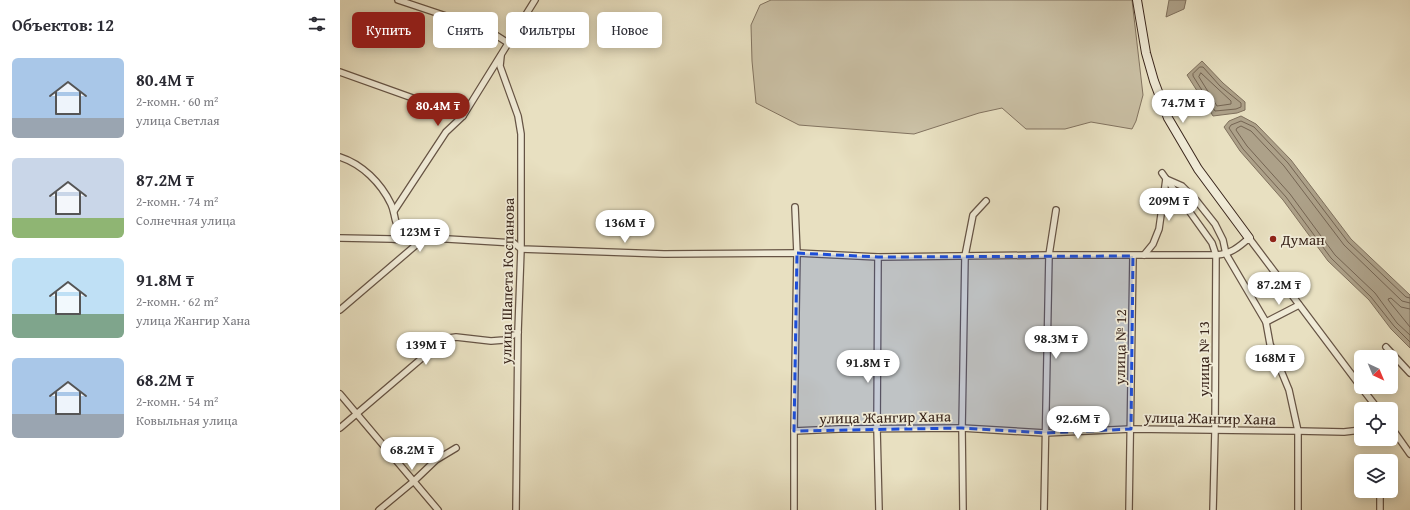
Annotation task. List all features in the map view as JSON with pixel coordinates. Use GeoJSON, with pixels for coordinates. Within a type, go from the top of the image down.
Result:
{"type":"FeatureCollection","features":[{"type":"Feature","properties":{"kind":"street"},"geometry":{"type":"LineString","coordinates":[[398,0],[488,30],[506,42]]}},
{"type":"Feature","properties":{"kind":"street"},"geometry":{"type":"LineString","coordinates":[[527,12],[535,0]]}},
{"type":"Feature","properties":{"kind":"street"},"geometry":{"type":"LineString","coordinates":[[1137,0],[1146,53],[1154,81],[1168,118],[1198,169],[1354,378]]}},
{"type":"Feature","properties":{"kind":"street"},"geometry":{"type":"LineString","coordinates":[[394,211],[446,132],[463,116],[506,46]]}},
{"type":"Feature","properties":{"kind":"street","name":"улица Шапета Коспанова"},"geometry":{"type":"LineString","coordinates":[[500,56],[500,66],[518,116],[521,134],[521,250],[518,332],[516,510]]}},
{"type":"Feature","properties":{"kind":"street"},"geometry":{"type":"LineString","coordinates":[[340,72],[463,116]]}},
{"type":"Feature","properties":{"kind":"street"},"geometry":{"type":"LineString","coordinates":[[340,157],[358,165],[367,172],[387,197],[394,211],[398,227],[410,241],[416,245]]}},
{"type":"Feature","properties":{"kind":"street"},"geometry":{"type":"LineString","coordinates":[[1162,173],[1212,243],[1216,256]]}},
{"type":"Feature","properties":{"kind":"street"},"geometry":{"type":"LineString","coordinates":[[1166,179],[1182,186],[1196,200],[1220,233],[1226,254],[1266,322],[1270,344],[1289,390],[1298,432],[1298,510]]}},
{"type":"Feature","properties":{"kind":"street"},"geometry":{"type":"LineString","coordinates":[[1144,255],[1153,244],[1159,229],[1166,179]]}},
{"type":"Feature","properties":{"kind":"street"},"geometry":{"type":"LineString","coordinates":[[964,510],[962,428],[965,256],[973,215],[986,202]]}},
{"type":"Feature","properties":{"kind":"street"},"geometry":{"type":"LineString","coordinates":[[794,510],[797,254],[795,207]]}},
{"type":"Feature","properties":{"kind":"street"},"geometry":{"type":"LineString","coordinates":[[1044,510],[1049,255],[1056,210]]}},
{"type":"Feature","properties":{"kind":"street"},"geometry":{"type":"LineString","coordinates":[[340,238],[392,239],[410,241]]}},
{"type":"Feature","properties":{"kind":"street"},"geometry":{"type":"LineString","coordinates":[[340,310],[416,245],[431,238],[514,243],[521,250],[664,254],[797,254],[878,257],[1049,255],[1216,256],[1226,254],[1236,249],[1249,238]]}},
{"type":"Feature","properties":{"kind":"street","name":"улица № 12"},"geometry":{"type":"LineString","coordinates":[[1129,510],[1133,256]]}},
{"type":"Feature","properties":{"kind":"street","name":"улица № 13"},"geometry":{"type":"LineString","coordinates":[[1212,510],[1215,430],[1216,256]]}},
{"type":"Feature","properties":{"kind":"street"},"geometry":{"type":"LineString","coordinates":[[878,257],[877,429],[879,510]]}},
{"type":"Feature","properties":{"kind":"street"},"geometry":{"type":"LineString","coordinates":[[1266,322],[1299,305]]}},
{"type":"Feature","properties":{"kind":"street"},"geometry":{"type":"LineString","coordinates":[[340,428],[442,341],[456,337],[504,340],[518,332]]}},
{"type":"Feature","properties":{"kind":"street"},"geometry":{"type":"LineString","coordinates":[[1386,347],[1410,373]]}},
{"type":"Feature","properties":{"kind":"street"},"geometry":{"type":"LineString","coordinates":[[340,394],[438,510]]}},
{"type":"Feature","properties":{"kind":"street"},"geometry":{"type":"LineString","coordinates":[[1366,394],[1373,402]]}},
{"type":"Feature","properties":{"kind":"street","name":"улица Жангир Хана"},"geometry":{"type":"LineString","coordinates":[[794,431],[962,428],[1045,433],[1131,429],[1298,432],[1354,431]]}},
{"type":"Feature","properties":{"kind":"street"},"geometry":{"type":"LineString","coordinates":[[1398,437],[1410,454]]}},
{"type":"Feature","properties":{"kind":"street"},"geometry":{"type":"LineString","coordinates":[[379,510],[414,481],[436,460],[456,448]]}},
{"type":"Feature","properties":{"kind":"street"},"geometry":{"type":"LineString","coordinates":[[1380,498],[1380,510]]}},
{"type":"Feature","properties":{"kind":"highlighted area"},"geometry":{"type":"Polygon","coordinates":[[[797,253],[878,257],[1133,256],[1131,429],[1045,433],[962,428],[794,431],[797,253]]]}},
{"type":"Feature","properties":{"kind":"shaded area"},"geometry":{"type":"Polygon","coordinates":[[[771,0],[1132,0],[1143,95],[1136,121],[1132,129],[1091,122],[1065,129],[1026,129],[1002,108],[979,113],[914,134],[799,125],[756,103],[752,61],[751,25],[760,5],[771,0]]]}},
{"type":"Feature","properties":{"kind":"water"},"geometry":{"type":"Polygon","coordinates":[[[1169,0],[1186,0],[1184,9],[1166,17],[1169,0]]]}},
{"type":"Feature","properties":{"kind":"water"},"geometry":{"type":"Polygon","coordinates":[[[1202,61],[1223,83],[1245,102],[1245,110],[1237,113],[1213,116],[1187,75],[1202,61]]]}},
{"type":"Feature","properties":{"kind":"water"},"geometry":{"type":"Polygon","coordinates":[[[1241,116],[1256,124],[1291,160],[1351,239],[1410,295],[1410,348],[1391,329],[1369,300],[1328,261],[1283,200],[1240,151],[1224,127],[1229,121],[1241,116]]]}},
{"type":"Feature","properties":{"kind":"place","name":"Думан"},"geometry":{"type":"Point","coordinates":[1273,239]}}]}
